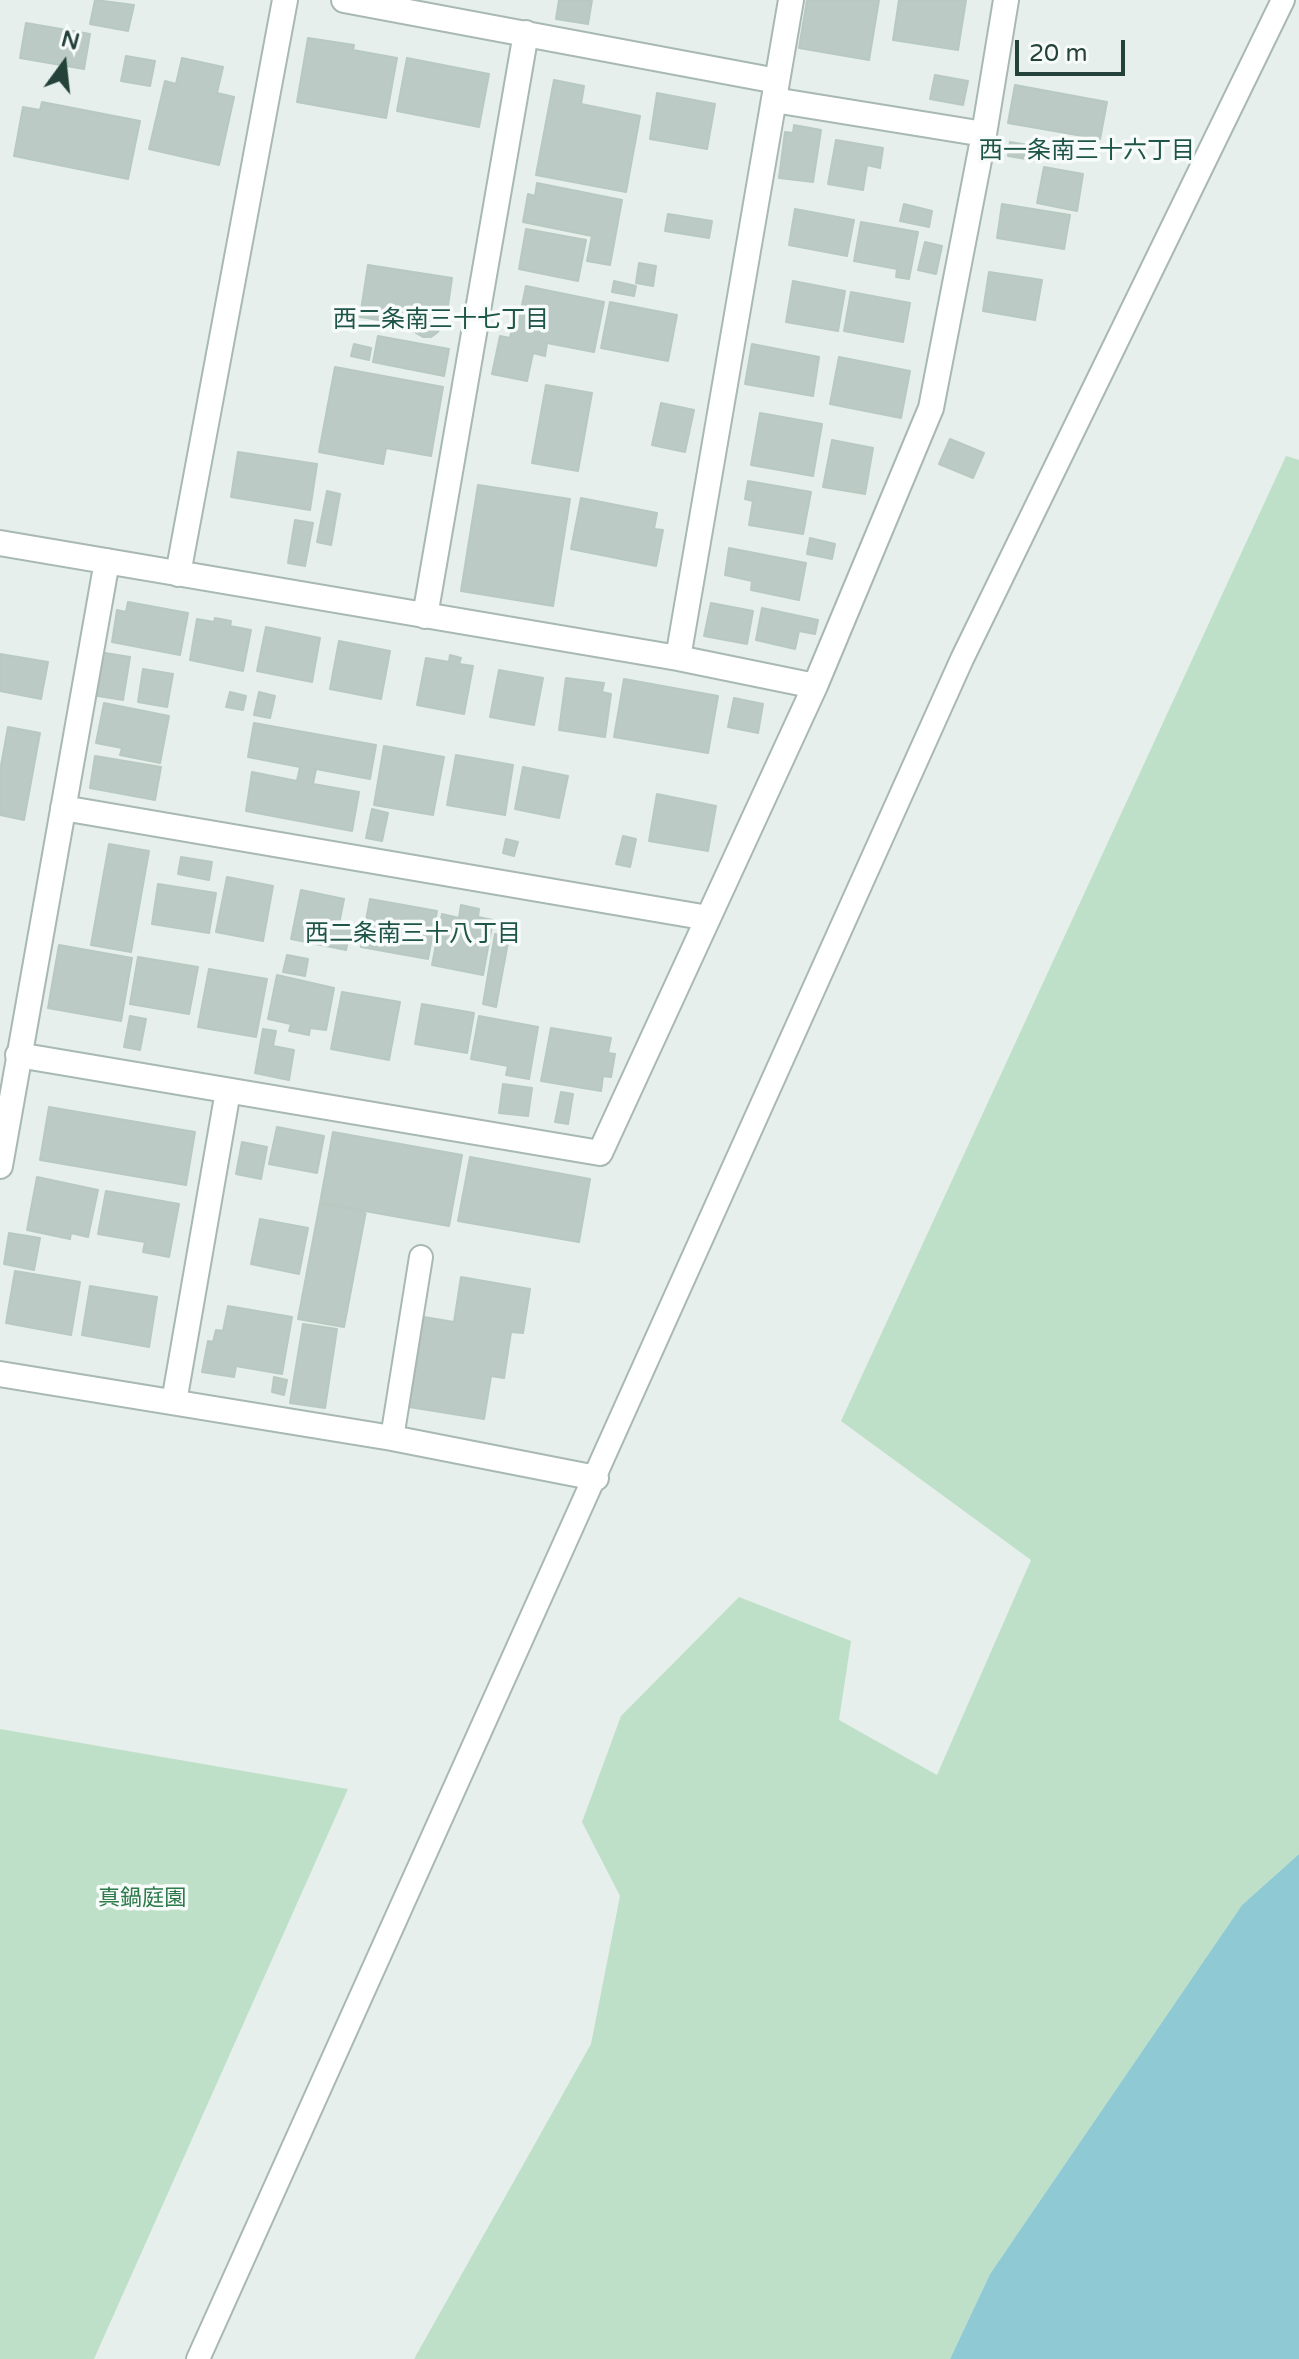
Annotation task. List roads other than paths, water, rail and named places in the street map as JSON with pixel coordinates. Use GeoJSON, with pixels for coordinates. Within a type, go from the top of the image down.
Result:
{"type":"FeatureCollection","features":[{"type":"Feature","properties":{"kind":"street"},"geometry":{"type":"LineString","coordinates":[[178,574],[285,0]]}},
{"type":"Feature","properties":{"kind":"street"},"geometry":{"type":"LineString","coordinates":[[344,0],[526,33],[984,134]]}},
{"type":"Feature","properties":{"kind":"street"},"geometry":{"type":"LineString","coordinates":[[678,658],[791,0]]}},
{"type":"Feature","properties":{"kind":"street"},"geometry":{"type":"LineString","coordinates":[[18,1055],[600,1153],[815,686],[931,408],[984,134],[1006,0]]}},
{"type":"Feature","properties":{"kind":"street"},"geometry":{"type":"LineString","coordinates":[[425,616],[526,33]]}},
{"type":"Feature","properties":{"kind":"street"},"geometry":{"type":"LineString","coordinates":[[0,543],[678,658],[815,686]]}},
{"type":"Feature","properties":{"kind":"street"},"geometry":{"type":"LineString","coordinates":[[0,1166],[107,561]]}},
{"type":"Feature","properties":{"kind":"street"},"geometry":{"type":"LineString","coordinates":[[63,808],[708,918]]}},
{"type":"Feature","properties":{"kind":"street"},"geometry":{"type":"LineString","coordinates":[[174,1402],[228,1091]]}},
{"type":"Feature","properties":{"kind":"street"},"geometry":{"type":"LineString","coordinates":[[0,1374],[392,1438],[596,1478]]}},
{"type":"Feature","properties":{"kind":"lane"},"geometry":{"type":"LineString","coordinates":[[198,2359],[962,659],[1283,0]]}},
{"type":"Feature","properties":{"kind":"lane"},"geometry":{"type":"LineString","coordinates":[[392,1438],[421,1257]]}},
{"type":"Feature","properties":{"kind":"water"},"geometry":{"type":"Polygon","coordinates":[[[1299,1854],[1299,2359],[950,2359],[990,2274],[1242,1905],[1299,1854]]]}},
{"type":"Feature","properties":{"kind":"district","name":"西一条南三十六丁目"},"geometry":{"type":"Point","coordinates":[1087,152]}},
{"type":"Feature","properties":{"kind":"district","name":"西二条南三十七丁目"},"geometry":{"type":"Point","coordinates":[441,321]}},
{"type":"Feature","properties":{"kind":"district","name":"西二条南三十八丁目"},"geometry":{"type":"Point","coordinates":[413,935]}},
{"type":"Feature","properties":{"kind":"park label","name":"真鍋庭園"},"geometry":{"type":"Point","coordinates":[142,1899]}}]}
